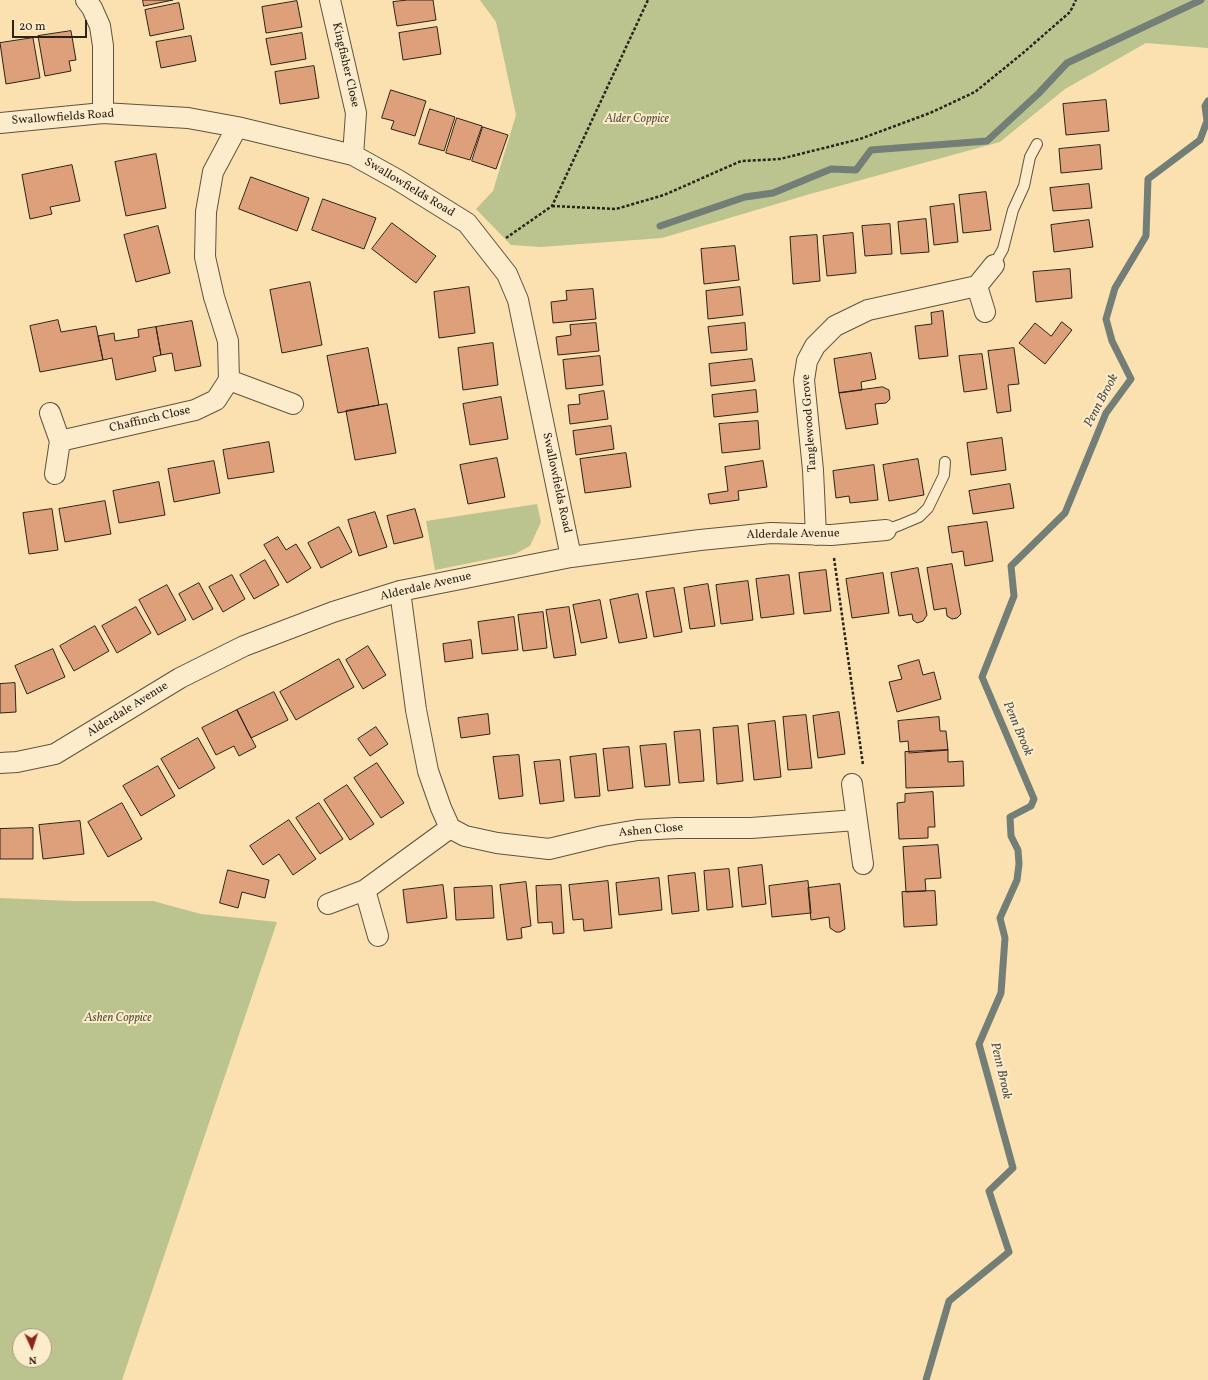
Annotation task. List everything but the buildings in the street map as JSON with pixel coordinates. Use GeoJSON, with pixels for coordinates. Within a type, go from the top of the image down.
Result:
{"type":"FeatureCollection","features":[{"type":"Feature","properties":{"kind":"street"},"geometry":{"type":"LineString","coordinates":[[86,0],[92,8],[100,26],[102,46],[103,112]]}},
{"type":"Feature","properties":{"kind":"street","name":"Kingfisher Close"},"geometry":{"type":"LineString","coordinates":[[330,0],[356,113],[352,154]]}},
{"type":"Feature","properties":{"kind":"street","name":"Swallowfields Road"},"geometry":{"type":"LineString","coordinates":[[0,123],[103,112],[188,118],[237,127],[352,154],[398,180],[467,223],[507,274],[518,300],[571,557]]}},
{"type":"Feature","properties":{"kind":"street"},"geometry":{"type":"LineString","coordinates":[[237,127],[213,172],[206,212],[205,257],[214,297],[228,341],[229,380],[293,404]]}},
{"type":"Feature","properties":{"kind":"street"},"geometry":{"type":"LineString","coordinates":[[985,312],[977,286],[994,265]]}},
{"type":"Feature","properties":{"kind":"street","name":"Tanglewood Grove"},"geometry":{"type":"LineString","coordinates":[[823,535],[813,470],[804,380],[807,361],[815,346],[835,326],[868,310],[977,286]]}},
{"type":"Feature","properties":{"kind":"street","name":"Chaffinch Close"},"geometry":{"type":"LineString","coordinates":[[60,441],[195,410],[216,400],[229,380]]}},
{"type":"Feature","properties":{"kind":"street"},"geometry":{"type":"LineString","coordinates":[[50,413],[60,441],[54,474]]}},
{"type":"Feature","properties":{"kind":"street","name":"Alderdale Avenue"},"geometry":{"type":"LineString","coordinates":[[0,763],[18,762],[55,754],[180,678],[244,646],[333,612],[400,591],[571,557],[700,540],[763,534],[823,535],[886,530]]}},
{"type":"Feature","properties":{"kind":"street"},"geometry":{"type":"LineString","coordinates":[[328,904],[365,890],[450,828],[428,771],[416,710],[400,591]]}},
{"type":"Feature","properties":{"kind":"street"},"geometry":{"type":"LineString","coordinates":[[852,784],[862,864]]}},
{"type":"Feature","properties":{"kind":"street","name":"Ashen Close"},"geometry":{"type":"LineString","coordinates":[[450,828],[465,836],[497,843],[549,849],[603,836],[638,830],[677,828],[751,828],[856,820]]}},
{"type":"Feature","properties":{"kind":"street"},"geometry":{"type":"LineString","coordinates":[[365,890],[378,936]]}},
{"type":"Feature","properties":{"kind":"lane"},"geometry":{"type":"LineString","coordinates":[[994,265],[1003,249],[1013,210],[1024,186],[1030,156],[1037,144]]}},
{"type":"Feature","properties":{"kind":"lane"},"geometry":{"type":"LineString","coordinates":[[886,530],[919,517],[928,508],[944,475],[945,462]]}},
{"type":"Feature","properties":{"kind":"path"},"geometry":{"type":"LineString","coordinates":[[505,240],[552,206],[648,0]]}},
{"type":"Feature","properties":{"kind":"path"},"geometry":{"type":"LineString","coordinates":[[552,206],[616,210],[664,195],[741,161],[780,159],[860,139],[930,113],[975,92],[1070,12],[1076,0]]}},
{"type":"Feature","properties":{"kind":"path"},"geometry":{"type":"LineString","coordinates":[[823,535],[864,773],[852,784]]}},
{"type":"Feature","properties":{"kind":"green space","name":"Alder Coppice"},"geometry":{"type":"Polygon","coordinates":[[[480,0],[1208,0],[1208,48],[1146,43],[1065,89],[1000,142],[810,194],[662,238],[541,247],[511,245],[476,209],[493,191],[516,115],[496,22],[480,0]]]}},
{"type":"Feature","properties":{"kind":"green space"},"geometry":{"type":"Polygon","coordinates":[[[537,504],[541,522],[530,546],[515,554],[435,570],[426,521],[537,504]]]}},
{"type":"Feature","properties":{"kind":"green space","name":"Ashen Coppice"},"geometry":{"type":"Polygon","coordinates":[[[0,898],[72,901],[153,901],[201,914],[277,922],[122,1380],[0,1380],[0,898]]]}},
{"type":"Feature","properties":{"kind":"waterway"},"geometry":{"type":"LineString","coordinates":[[660,226],[745,197],[773,193],[831,169],[856,170],[871,150],[987,141],[1039,93],[1067,63],[1201,0]]}},
{"type":"Feature","properties":{"kind":"waterway","name":"Penn Brook"},"geometry":{"type":"LineString","coordinates":[[926,1380],[949,1301],[1009,1252],[989,1191],[1013,1168],[979,1044],[1001,993],[1005,938],[1000,918],[1017,880],[1019,864],[1018,850],[1011,836],[1010,817],[1031,806],[1034,799],[982,677],[1014,596],[1011,566],[1065,513],[1106,413],[1131,379],[1112,341],[1106,319],[1115,288],[1146,236],[1148,179],[1200,140],[1207,121],[1205,106],[1208,101]]}}]}
